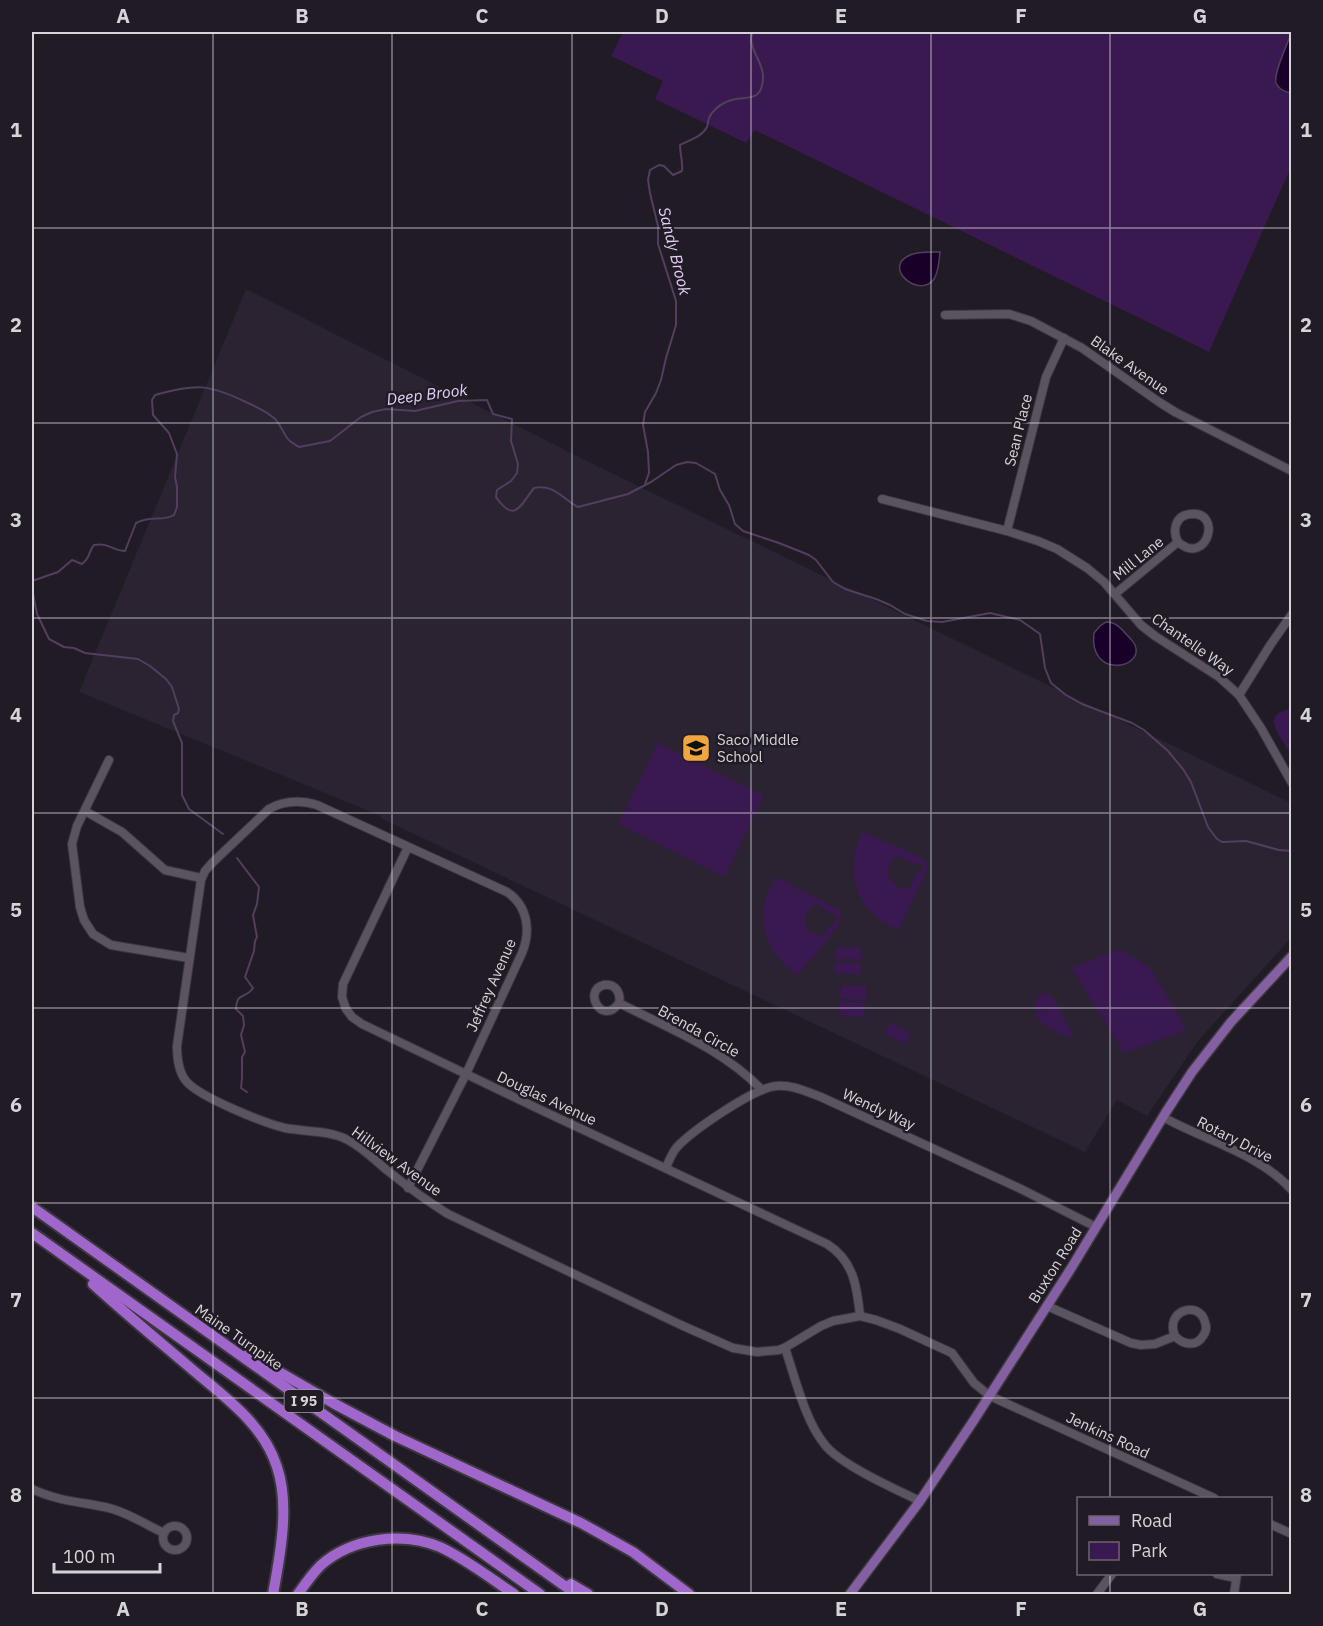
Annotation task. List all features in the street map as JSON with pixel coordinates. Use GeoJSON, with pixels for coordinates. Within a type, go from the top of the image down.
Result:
{"type":"FeatureCollection","features":[{"type":"Feature","properties":{"kind":"highway","name":"Maine Turnpike"},"geometry":{"type":"LineString","coordinates":[[32,1208],[576,1594]]}},
{"type":"Feature","properties":{"kind":"highway","name":"I 95"},"geometry":{"type":"LineString","coordinates":[[32,1233],[540,1594]]}},
{"type":"Feature","properties":{"kind":"highway"},"geometry":{"type":"LineString","coordinates":[[55,1250],[136,1323],[233,1404],[254,1425],[263,1438],[277,1467],[282,1494],[282,1533],[273,1594]]}},
{"type":"Feature","properties":{"kind":"highway"},"geometry":{"type":"LineString","coordinates":[[185,1316],[357,1416],[581,1523],[633,1552],[689,1594]]}},
{"type":"Feature","properties":{"kind":"highway"},"geometry":{"type":"LineString","coordinates":[[298,1594],[321,1566],[337,1554],[358,1544],[394,1538],[417,1540],[440,1548],[514,1594]]}},
{"type":"Feature","properties":{"kind":"highway"},"geometry":{"type":"LineString","coordinates":[[515,1551],[588,1594]]}},
{"type":"Feature","properties":{"kind":"main road","name":"Buxton Road"},"geometry":{"type":"LineString","coordinates":[[850,1594],[920,1501],[990,1396],[1163,1117],[1205,1054],[1231,1022],[1292,956]]}},
{"type":"Feature","properties":{"kind":"street","name":"Blake Avenue"},"geometry":{"type":"LineString","coordinates":[[945,315],[1009,314],[1038,324],[1082,348],[1175,412],[1292,471]]}},
{"type":"Feature","properties":{"kind":"street","name":"Sean Place"},"geometry":{"type":"LineString","coordinates":[[1007,531],[1046,376],[1064,338]]}},
{"type":"Feature","properties":{"kind":"street","name":"Chantelle Way"},"geometry":{"type":"LineString","coordinates":[[882,499],[1007,531],[1038,541],[1066,554],[1096,575],[1132,616],[1155,636],[1219,676],[1239,695],[1261,728],[1292,783]]}},
{"type":"Feature","properties":{"kind":"street","name":"Mill Lane"},"geometry":{"type":"LineString","coordinates":[[1194,514],[1204,519],[1209,535],[1203,544],[1188,548],[1178,542],[1174,531],[1175,525],[1183,516],[1194,514]]}},
{"type":"Feature","properties":{"kind":"street","name":"Mill Lane"},"geometry":{"type":"LineString","coordinates":[[1115,594],[1178,542]]}},
{"type":"Feature","properties":{"kind":"street"},"geometry":{"type":"LineString","coordinates":[[1239,695],[1292,614]]}},
{"type":"Feature","properties":{"kind":"street"},"geometry":{"type":"LineString","coordinates":[[109,760],[75,831],[72,844],[80,907],[88,926],[99,939],[111,945],[189,958]]}},
{"type":"Feature","properties":{"kind":"street"},"geometry":{"type":"LineString","coordinates":[[85,811],[122,832],[165,870],[201,878],[209,867],[269,810],[291,801],[317,805],[408,847]]}},
{"type":"Feature","properties":{"kind":"street","name":"Jeffrey Avenue"},"geometry":{"type":"LineString","coordinates":[[408,847],[507,892],[518,902],[526,917],[527,928],[524,948],[466,1074],[408,1188]]}},
{"type":"Feature","properties":{"kind":"street","name":"Douglas Avenue"},"geometry":{"type":"LineString","coordinates":[[408,847],[344,980],[343,1002],[349,1014],[362,1024],[832,1248],[844,1258],[850,1268],[860,1317]]}},
{"type":"Feature","properties":{"kind":"street","name":"Hillview Avenue"},"geometry":{"type":"LineString","coordinates":[[201,878],[177,1054],[181,1073],[188,1083],[199,1091],[274,1125],[294,1130],[332,1134],[350,1141],[408,1188],[448,1214],[733,1348],[773,1351],[785,1348],[821,1326],[842,1319],[860,1317],[887,1323],[952,1353],[974,1383],[990,1396]]}},
{"type":"Feature","properties":{"kind":"street","name":"Brenda Circle"},"geometry":{"type":"LineString","coordinates":[[619,1003],[714,1052],[746,1074],[762,1090]]}},
{"type":"Feature","properties":{"kind":"street","name":"Wendy Way"},"geometry":{"type":"LineString","coordinates":[[666,1168],[675,1150],[685,1140],[732,1107],[762,1090],[776,1086],[789,1086],[821,1097],[1021,1189],[1096,1227]]}},
{"type":"Feature","properties":{"kind":"street","name":"Rotary Drive"},"geometry":{"type":"LineString","coordinates":[[1163,1117],[1265,1167],[1292,1190]]}},
{"type":"Feature","properties":{"kind":"street"},"geometry":{"type":"LineString","coordinates":[[1047,1306],[1131,1343],[1155,1344],[1175,1336]]}},
{"type":"Feature","properties":{"kind":"street"},"geometry":{"type":"LineString","coordinates":[[1191,1310],[1204,1319],[1206,1325],[1204,1336],[1195,1343],[1184,1343],[1175,1336],[1173,1320],[1181,1312],[1191,1310]]}},
{"type":"Feature","properties":{"kind":"street"},"geometry":{"type":"LineString","coordinates":[[785,1348],[807,1412],[826,1446],[838,1457],[920,1501]]}},
{"type":"Feature","properties":{"kind":"street","name":"Jenkins Road"},"geometry":{"type":"LineString","coordinates":[[990,1396],[1212,1497]]}},
{"type":"Feature","properties":{"kind":"street"},"geometry":{"type":"LineString","coordinates":[[32,1489],[55,1499],[111,1509],[164,1533]]}},
{"type":"Feature","properties":{"kind":"street"},"geometry":{"type":"LineString","coordinates":[[1272,1525],[1292,1534]]}},
{"type":"Feature","properties":{"kind":"street"},"geometry":{"type":"LineString","coordinates":[[1097,1594],[1111,1575]]}},
{"type":"Feature","properties":{"kind":"street"},"geometry":{"type":"LineString","coordinates":[[1234,1594],[1237,1576]]}},
{"type":"Feature","properties":{"kind":"shaded area"},"geometry":{"type":"Polygon","coordinates":[[[1291,33],[1291,93],[1279,87],[1276,78],[1291,33]]]}},
{"type":"Feature","properties":{"kind":"shaded area"},"geometry":{"type":"Polygon","coordinates":[[[940,252],[936,276],[928,284],[921,286],[906,280],[900,268],[901,262],[908,256],[940,252]]]}},
{"type":"Feature","properties":{"kind":"shaded area","name":"Saco Middle School"},"geometry":{"type":"Polygon","coordinates":[[[246,289],[595,465],[1291,803],[1291,938],[1198,1041],[1147,1116],[1117,1100],[1085,1152],[380,818],[381,816],[79,692],[246,289]]]}},
{"type":"Feature","properties":{"kind":"shaded area"},"geometry":{"type":"Polygon","coordinates":[[[1106,622],[1119,627],[1135,645],[1136,653],[1132,660],[1125,664],[1107,663],[1099,658],[1094,648],[1094,633],[1106,622]]]}},
{"type":"Feature","properties":{"kind":"green space"},"geometry":{"type":"Polygon","coordinates":[[[623,32],[1291,32],[1291,167],[1209,352],[755,130],[746,143],[655,99],[663,81],[611,56],[623,32]]]}},
{"type":"Feature","properties":{"kind":"green space"},"geometry":{"type":"Polygon","coordinates":[[[1291,709],[1291,755],[1275,728],[1274,722],[1276,716],[1281,712],[1291,709]]]}},
{"type":"Feature","properties":{"kind":"green space"},"geometry":{"type":"Polygon","coordinates":[[[658,743],[764,796],[724,877],[618,824],[658,743]]]}},
{"type":"Feature","properties":{"kind":"green space"},"geometry":{"type":"Polygon","coordinates":[[[862,832],[926,861],[928,868],[899,930],[872,914],[863,903],[854,876],[856,847],[862,832]],[[897,856],[889,866],[890,879],[899,888],[909,889],[923,866],[920,863],[915,864],[897,856]]]}},
{"type":"Feature","properties":{"kind":"green space"},"geometry":{"type":"Polygon","coordinates":[[[777,877],[839,910],[842,917],[829,938],[798,975],[786,966],[769,943],[763,917],[764,903],[777,877]],[[816,904],[807,914],[805,923],[810,931],[822,936],[838,917],[816,904]]]}},
{"type":"Feature","properties":{"kind":"green space"},"geometry":{"type":"Polygon","coordinates":[[[836,947],[861,948],[861,960],[835,959],[836,947]]]}},
{"type":"Feature","properties":{"kind":"green space"},"geometry":{"type":"Polygon","coordinates":[[[1119,949],[1150,967],[1187,1030],[1124,1053],[1071,968],[1119,949]]]}},
{"type":"Feature","properties":{"kind":"green space"},"geometry":{"type":"Polygon","coordinates":[[[835,962],[861,963],[860,975],[835,973],[835,962]]]}},
{"type":"Feature","properties":{"kind":"green space"},"geometry":{"type":"Polygon","coordinates":[[[841,985],[866,986],[866,1001],[840,999],[841,985]]]}},
{"type":"Feature","properties":{"kind":"green space"},"geometry":{"type":"Polygon","coordinates":[[[1044,993],[1050,994],[1053,998],[1073,1038],[1051,1030],[1038,1018],[1035,1013],[1049,1010],[1047,1008],[1035,1011],[1036,1000],[1044,993]]]}},
{"type":"Feature","properties":{"kind":"green space"},"geometry":{"type":"Polygon","coordinates":[[[840,1001],[865,1003],[865,1017],[839,1015],[840,1001]]]}},
{"type":"Feature","properties":{"kind":"green space"},"geometry":{"type":"Polygon","coordinates":[[[890,1022],[911,1033],[906,1044],[884,1034],[890,1022]]]}},
{"type":"Feature","properties":{"kind":"waterway","name":"Sandy Brook"},"geometry":{"type":"LineString","coordinates":[[645,484],[649,473],[643,425],[645,412],[661,380],[676,325],[676,301],[658,244],[658,226],[648,180],[650,170],[659,165],[664,166],[673,175],[682,171],[680,145],[702,133],[707,127],[710,115],[721,105],[756,95],[759,92],[763,76],[753,48],[751,37],[753,32]]}},
{"type":"Feature","properties":{"kind":"waterway","name":"Deep Brook"},"geometry":{"type":"LineString","coordinates":[[32,581],[58,572],[72,560],[82,564],[94,545],[125,551],[136,523],[174,515],[177,507],[175,477],[177,454],[169,433],[153,415],[152,400],[155,395],[202,387],[234,396],[269,414],[277,421],[289,440],[299,447],[330,441],[361,417],[372,412],[386,409],[415,411],[458,401],[487,400],[493,414],[512,419],[511,441],[518,464],[517,473],[511,481],[497,490],[496,497],[508,510],[517,509],[534,488],[553,490],[578,507],[628,494],[676,465],[687,462],[696,463],[715,474],[735,524],[743,531],[809,555],[816,560],[833,582],[845,589],[876,599],[905,614],[927,621],[942,622],[990,613],[1020,620],[1040,634],[1045,668],[1051,683],[1082,704],[1132,723],[1144,730],[1168,751],[1191,782],[1208,827],[1217,839],[1222,842],[1246,841],[1292,851]]}},
{"type":"Feature","properties":{"kind":"waterway"},"geometry":{"type":"LineString","coordinates":[[32,589],[37,614],[49,639],[64,647],[85,653],[138,659],[166,679],[172,687],[179,709],[173,721],[182,743],[182,795],[189,809],[223,834]]}},
{"type":"Feature","properties":{"kind":"waterway"},"geometry":{"type":"LineString","coordinates":[[237,858],[259,887],[253,915],[257,937],[245,977],[253,988],[238,1000],[236,1009],[243,1016],[244,1025],[241,1035],[245,1052],[242,1057],[241,1088],[247,1092]]}},
{"type":"Feature","properties":{"kind":"place","name":"Saco Middle School"},"geometry":{"type":"Point","coordinates":[696,748]}}]}
